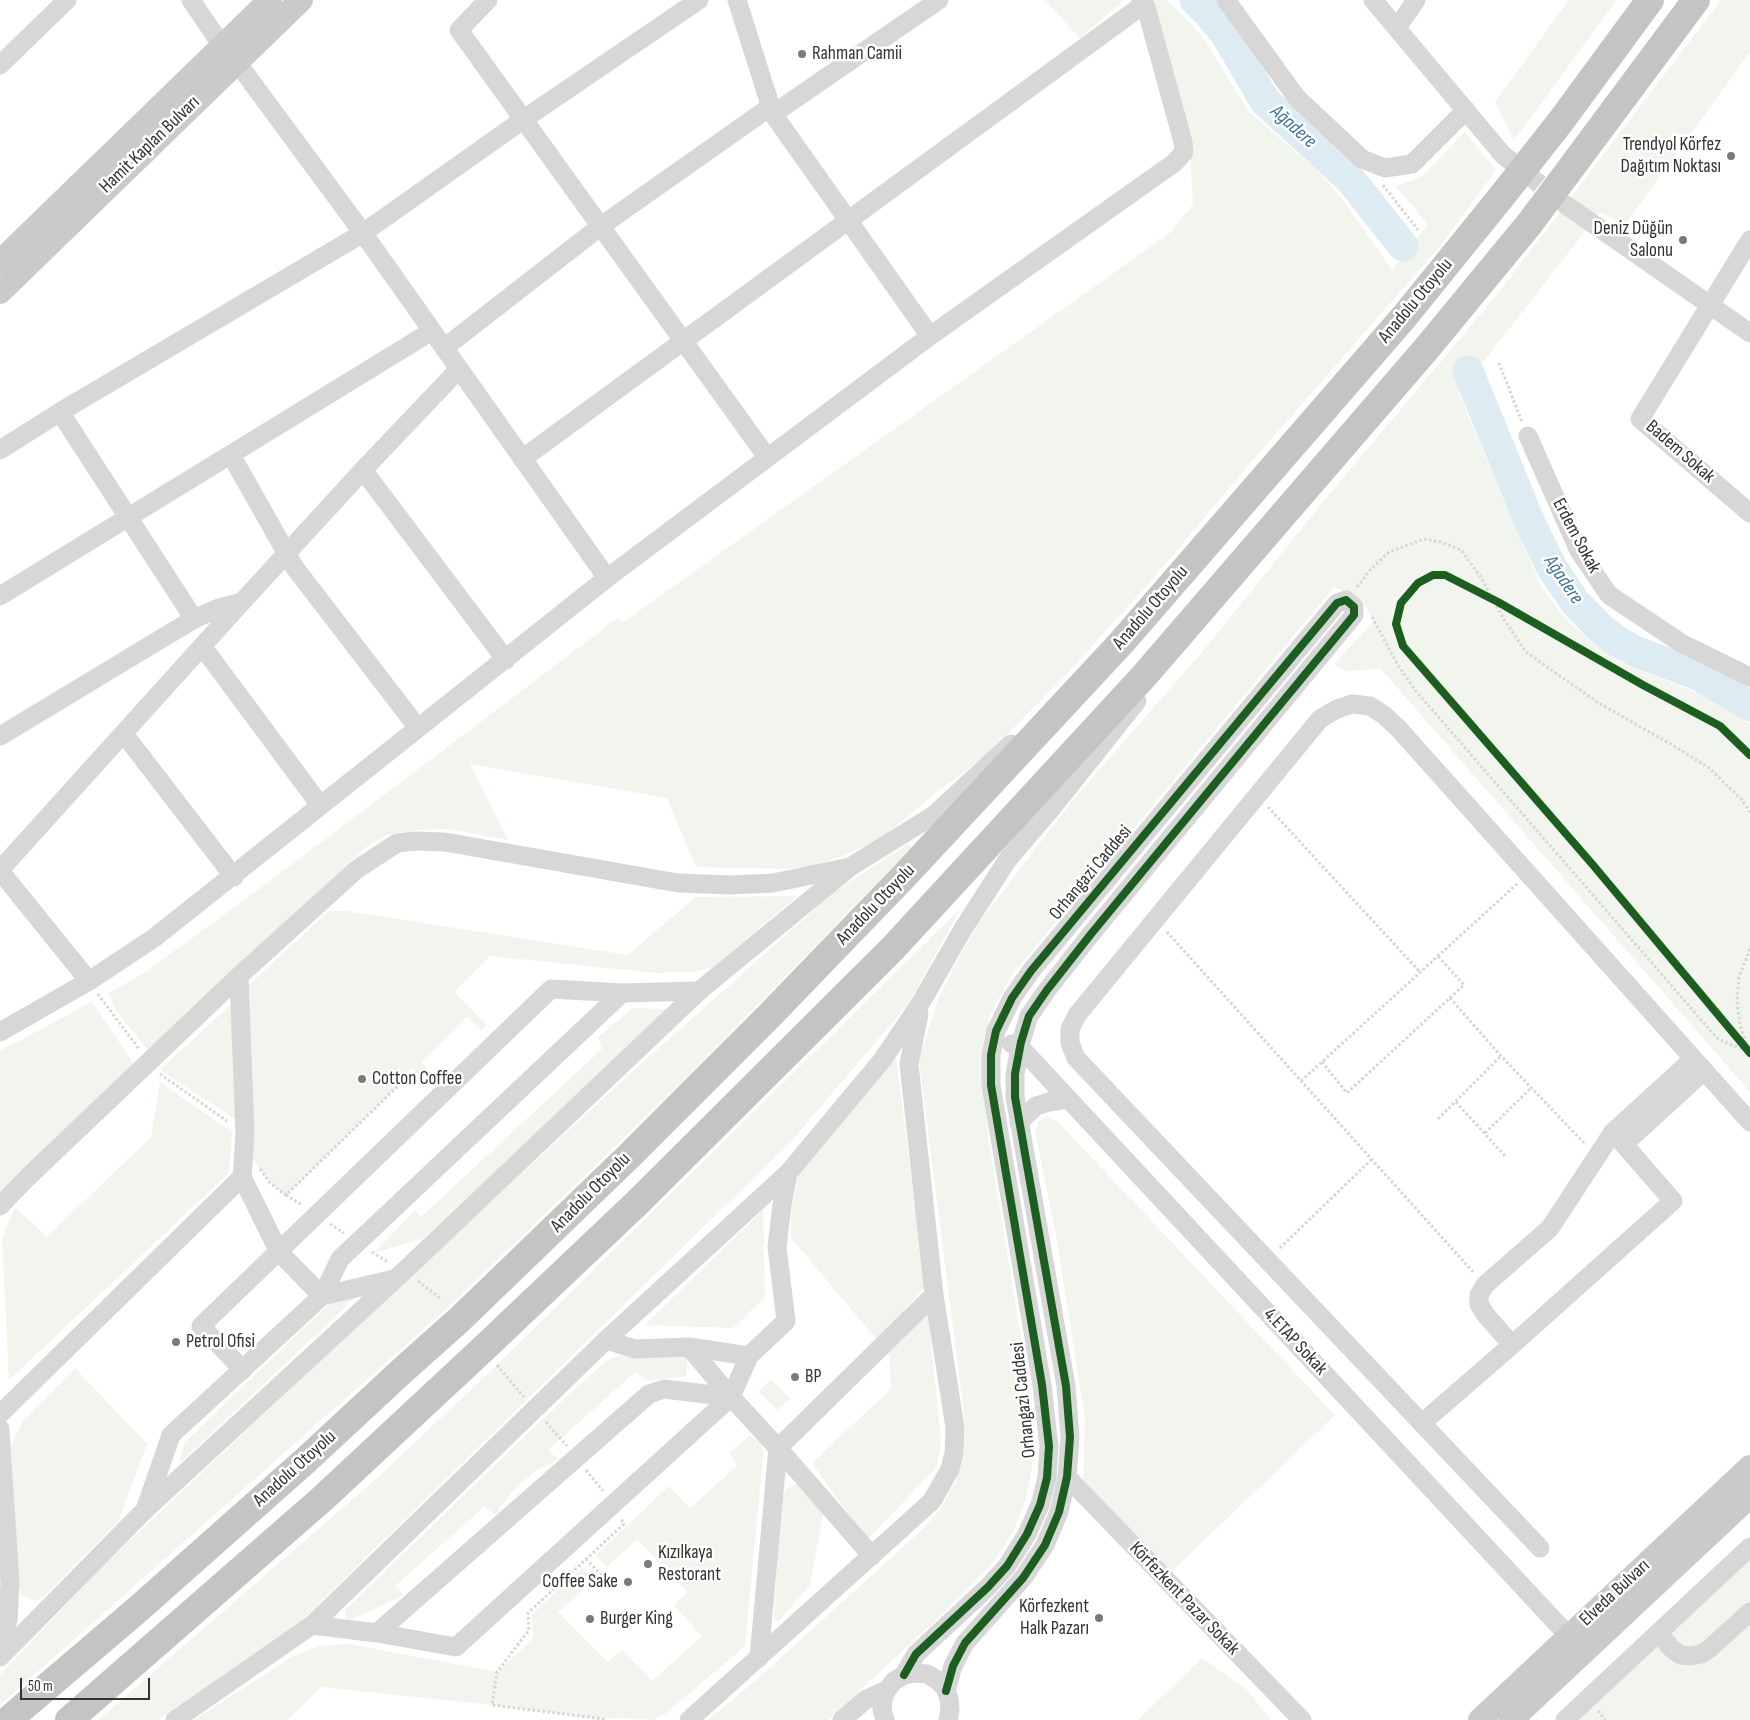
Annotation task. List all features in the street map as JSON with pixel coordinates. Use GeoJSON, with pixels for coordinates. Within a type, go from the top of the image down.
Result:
{"type":"FeatureCollection","features":[{"type":"Feature","properties":{"kind":"highway","name":"Anadolu Otoyolu"},"geometry":{"type":"LineString","coordinates":[[8,1720],[137,1610],[305,1461],[459,1320],[547,1236],[768,1016],[905,875],[1121,644],[1410,310],[1543,144],[1650,0]]}},
{"type":"Feature","properties":{"kind":"highway","name":"Anadolu Otoyolu"},"geometry":{"type":"LineString","coordinates":[[69,1720],[330,1492],[476,1356],[624,1215],[893,948],[1144,676],[1427,348],[1530,223],[1696,0]]}},
{"type":"Feature","properties":{"kind":"main road","name":"Hamit Kaplan Bulvarı"},"geometry":{"type":"LineString","coordinates":[[0,292],[229,54],[270,0]]}},
{"type":"Feature","properties":{"kind":"main road","name":"Hamit Kaplan Bulvarı"},"geometry":{"type":"LineString","coordinates":[[0,262],[229,54],[301,0]]}},
{"type":"Feature","properties":{"kind":"main road","name":"Elveda Bulvarı"},"geometry":{"type":"LineString","coordinates":[[1511,1720],[1576,1644],[1750,1467]]}},
{"type":"Feature","properties":{"kind":"main road","name":"Elveda Bulvarı"},"geometry":{"type":"LineString","coordinates":[[1480,1720],[1576,1644],[1750,1496]]}},
{"type":"Feature","properties":{"kind":"street"},"geometry":{"type":"LineString","coordinates":[[0,65],[48,7],[67,0]]}},
{"type":"Feature","properties":{"kind":"street"},"geometry":{"type":"LineString","coordinates":[[191,0],[229,54],[364,233],[607,578]]}},
{"type":"Feature","properties":{"kind":"street"},"geometry":{"type":"LineString","coordinates":[[488,0],[459,30],[768,457]]}},
{"type":"Feature","properties":{"kind":"street"},"geometry":{"type":"LineString","coordinates":[[0,450],[60,412],[364,233],[524,119],[699,0]]}},
{"type":"Feature","properties":{"kind":"street"},"geometry":{"type":"LineString","coordinates":[[737,0],[771,110],[930,336]]}},
{"type":"Feature","properties":{"kind":"street"},"geometry":{"type":"LineString","coordinates":[[1226,0],[1297,98],[1362,159],[1385,168],[1412,164],[1466,110]]}},
{"type":"Feature","properties":{"kind":"street"},"geometry":{"type":"LineString","coordinates":[[1372,0],[1503,155]]}},
{"type":"Feature","properties":{"kind":"street"},"geometry":{"type":"LineString","coordinates":[[1397,28],[1416,0]]}},
{"type":"Feature","properties":{"kind":"street"},"geometry":{"type":"LineString","coordinates":[[444,348],[602,226],[933,2]]}},
{"type":"Feature","properties":{"kind":"street"},"geometry":{"type":"LineString","coordinates":[[0,1032],[90,981],[154,938],[607,578],[930,336],[1174,162],[1184,152],[1184,142],[1142,2],[522,459]]}},
{"type":"Feature","properties":{"kind":"street"},"geometry":{"type":"LineString","coordinates":[[1566,205],[1750,333]]}},
{"type":"Feature","properties":{"kind":"street"},"geometry":{"type":"LineString","coordinates":[[1709,305],[1750,240]]}},
{"type":"Feature","properties":{"kind":"street","name":"Badem Sokak"},"geometry":{"type":"LineString","coordinates":[[1709,305],[1640,419],[1750,513]]}},
{"type":"Feature","properties":{"kind":"street"},"geometry":{"type":"LineString","coordinates":[[0,596],[432,331]]}},
{"type":"Feature","properties":{"kind":"street"},"geometry":{"type":"LineString","coordinates":[[90,981],[0,870],[286,553],[459,369]]}},
{"type":"Feature","properties":{"kind":"street"},"geometry":{"type":"LineString","coordinates":[[60,412],[194,619]]}},
{"type":"Feature","properties":{"kind":"street","name":"Erdem Sokak"},"geometry":{"type":"LineString","coordinates":[[1528,436],[1579,551],[1609,595],[1681,642],[1750,677]]}},
{"type":"Feature","properties":{"kind":"street"},"geometry":{"type":"LineString","coordinates":[[176,1720],[312,1625],[606,1340],[788,1173],[883,1059],[920,1004],[963,929],[1008,858],[1057,801],[1336,453]]}},
{"type":"Feature","properties":{"kind":"street"},"geometry":{"type":"LineString","coordinates":[[231,455],[295,568],[418,728]]}},
{"type":"Feature","properties":{"kind":"street"},"geometry":{"type":"LineString","coordinates":[[363,470],[506,660]]}},
{"type":"Feature","properties":{"kind":"street","name":"Orhangazi Caddesi"},"geometry":{"type":"LineString","coordinates":[[887,1690],[894,1681],[904,1675],[916,1654],[988,1587],[1007,1566],[1040,1505],[1047,1478],[1049,1446],[1042,1385],[991,1086],[991,1055],[995,1036],[1012,998],[1031,971],[1337,604],[1346,600],[1354,607],[1354,615],[1090,934],[1029,1016],[1020,1047],[1015,1097],[1066,1386],[1070,1438],[1067,1477],[1059,1512],[1045,1545],[1024,1578],[966,1644],[953,1666],[946,1691]]}},
{"type":"Feature","properties":{"kind":"street"},"geometry":{"type":"LineString","coordinates":[[0,736],[194,619],[219,608],[242,602]]}},
{"type":"Feature","properties":{"kind":"street"},"geometry":{"type":"LineString","coordinates":[[0,1656],[146,1509],[395,1279],[699,991],[850,867],[934,815],[1121,644]]}},
{"type":"Feature","properties":{"kind":"street"},"geometry":{"type":"LineString","coordinates":[[202,646],[320,805]]}},
{"type":"Feature","properties":{"kind":"street"},"geometry":{"type":"LineString","coordinates":[[1540,1548],[1094,1080],[1076,1058],[1070,1043],[1070,1029],[1077,1015],[1155,918],[1320,719],[1337,709],[1352,704],[1370,706],[1384,715],[1398,728],[1750,1122]]}},
{"type":"Feature","properties":{"kind":"street"},"geometry":{"type":"LineString","coordinates":[[124,734],[234,876]]}},
{"type":"Feature","properties":{"kind":"street"},"geometry":{"type":"LineString","coordinates":[[0,1206],[239,976],[356,870],[397,843],[414,840],[445,842],[678,883],[731,885],[773,883],[850,867]]}},
{"type":"Feature","properties":{"kind":"street"},"geometry":{"type":"LineString","coordinates":[[239,976],[245,1134],[242,1178],[279,1252],[322,1296]]}},
{"type":"Feature","properties":{"kind":"street"},"geometry":{"type":"LineString","coordinates":[[243,1370],[201,1326],[551,989],[622,993],[699,991]]}},
{"type":"Feature","properties":{"kind":"street"},"geometry":{"type":"LineString","coordinates":[[146,1509],[171,1435],[322,1296],[340,1259],[622,993]]}},
{"type":"Feature","properties":{"kind":"street"},"geometry":{"type":"LineString","coordinates":[[689,1720],[932,1501],[950,1469],[954,1453],[955,1427],[934,1295],[909,1064],[920,1004]]}},
{"type":"Feature","properties":{"kind":"street"},"geometry":{"type":"LineString","coordinates":[[995,1036],[1020,1047]]}},
{"type":"Feature","properties":{"kind":"street","name":"4.ETAP Sokak"},"geometry":{"type":"LineString","coordinates":[[1020,1047],[1576,1644]]}},
{"type":"Feature","properties":{"kind":"street"},"geometry":{"type":"LineString","coordinates":[[1512,1345],[1485,1314],[1480,1304],[1479,1294],[1485,1285],[1550,1228],[1596,1157],[1699,1065]]}},
{"type":"Feature","properties":{"kind":"street"},"geometry":{"type":"LineString","coordinates":[[1019,1122],[1036,1106],[1068,1099]]}},
{"type":"Feature","properties":{"kind":"street"},"geometry":{"type":"LineString","coordinates":[[1422,1424],[1673,1201],[1618,1138]]}},
{"type":"Feature","properties":{"kind":"street"},"geometry":{"type":"LineString","coordinates":[[312,1625],[456,1647],[731,1398],[750,1356],[786,1321],[777,1247],[788,1173]]}},
{"type":"Feature","properties":{"kind":"street"},"geometry":{"type":"LineString","coordinates":[[0,1414],[242,1178]]}},
{"type":"Feature","properties":{"kind":"street"},"geometry":{"type":"LineString","coordinates":[[322,1296],[395,1279]]}},
{"type":"Feature","properties":{"kind":"street"},"geometry":{"type":"LineString","coordinates":[[759,1658],[778,1448],[934,1295]]}},
{"type":"Feature","properties":{"kind":"street"},"geometry":{"type":"LineString","coordinates":[[606,1340],[635,1349],[689,1347],[750,1356]]}},
{"type":"Feature","properties":{"kind":"street"},"geometry":{"type":"LineString","coordinates":[[689,1347],[731,1398],[778,1448],[872,1556]]}},
{"type":"Feature","properties":{"kind":"street"},"geometry":{"type":"LineString","coordinates":[[377,1634],[649,1394],[664,1389],[731,1398]]}},
{"type":"Feature","properties":{"kind":"street"},"geometry":{"type":"LineString","coordinates":[[0,1429],[10,1583],[8,1620],[0,1642]]}},
{"type":"Feature","properties":{"kind":"street","name":"Körfezkent Pazar Sokak"},"geometry":{"type":"LineString","coordinates":[[1067,1477],[1302,1720]]}},
{"type":"Feature","properties":{"kind":"street"},"geometry":{"type":"LineString","coordinates":[[1565,1720],[1750,1547]]}},
{"type":"Feature","properties":{"kind":"street"},"geometry":{"type":"LineString","coordinates":[[1658,1633],[1672,1649],[1681,1655],[1701,1654],[1750,1612]]}},
{"type":"Feature","properties":{"kind":"street"},"geometry":{"type":"LineString","coordinates":[[904,1675],[927,1674],[937,1680],[950,1698],[948,1720]]}},
{"type":"Feature","properties":{"kind":"street"},"geometry":{"type":"LineString","coordinates":[[842,1720],[866,1700],[887,1690]]}},
{"type":"Feature","properties":{"kind":"street"},"geometry":{"type":"LineString","coordinates":[[885,1720],[882,1710],[883,1699],[887,1690]]}},
{"type":"Feature","properties":{"kind":"path"},"geometry":{"type":"LineString","coordinates":[[1362,159],[1418,230]]}},
{"type":"Feature","properties":{"kind":"path"},"geometry":{"type":"LineString","coordinates":[[1499,363],[1528,436]]}},
{"type":"Feature","properties":{"kind":"path"},"geometry":{"type":"LineString","coordinates":[[1358,593],[1357,587],[1361,581],[1389,552],[1424,539],[1441,542],[1461,550],[1480,576],[1504,621],[1526,652],[1597,702],[1709,768],[1741,799],[1750,812]]}},
{"type":"Feature","properties":{"kind":"path"},"geometry":{"type":"LineString","coordinates":[[1477,592],[1506,607]]}},
{"type":"Feature","properties":{"kind":"path"},"geometry":{"type":"LineString","coordinates":[[1370,614],[1398,665],[1415,690],[1717,1038],[1749,1053]]}},
{"type":"Feature","properties":{"kind":"path"},"geometry":{"type":"LineString","coordinates":[[1256,795],[1420,972]]}},
{"type":"Feature","properties":{"kind":"path"},"geometry":{"type":"LineString","coordinates":[[1301,1081],[1528,874]]}},
{"type":"Feature","properties":{"kind":"path"},"geometry":{"type":"LineString","coordinates":[[1155,918],[1485,1285]]}},
{"type":"Feature","properties":{"kind":"path"},"geometry":{"type":"LineString","coordinates":[[1749,1053],[1740,1026],[1737,1001],[1739,977],[1750,949]]}},
{"type":"Feature","properties":{"kind":"path"},"geometry":{"type":"LineString","coordinates":[[1322,1062],[1347,1093],[1464,985],[1438,956]]}},
{"type":"Feature","properties":{"kind":"path"},"geometry":{"type":"LineString","coordinates":[[1450,998],[1501,1056],[1596,1157]]}},
{"type":"Feature","properties":{"kind":"path"},"geometry":{"type":"LineString","coordinates":[[1735,1035],[1749,1053]]}},
{"type":"Feature","properties":{"kind":"path"},"geometry":{"type":"LineString","coordinates":[[1438,1120],[1501,1056]]}},
{"type":"Feature","properties":{"kind":"path"},"geometry":{"type":"LineString","coordinates":[[1485,1133],[1531,1088]]}},
{"type":"Feature","properties":{"kind":"path"},"geometry":{"type":"LineString","coordinates":[[1456,1102],[1505,1156]]}},
{"type":"Feature","properties":{"kind":"path"},"geometry":{"type":"LineString","coordinates":[[1267,1260],[1372,1160]]}},
{"type":"Feature","properties":{"kind":"path"},"geometry":{"type":"LineString","coordinates":[[586,1559],[607,1581]]}},
{"type":"Feature","properties":{"kind":"shaded area"},"geometry":{"type":"Polygon","coordinates":[[[1045,0],[1124,0],[1080,38],[1045,0]]]}},
{"type":"Feature","properties":{"kind":"shaded area"},"geometry":{"type":"Polygon","coordinates":[[[1151,0],[1166,0],[1202,36],[1249,112],[1317,170],[1342,199],[1392,270],[1428,225],[1396,186],[1420,178],[1465,132],[1496,170],[1437,250],[1258,454],[1149,583],[1064,677],[988,754],[933,795],[880,840],[816,866],[788,869],[696,867],[667,798],[470,764],[508,840],[448,829],[413,830],[386,835],[365,848],[148,1050],[115,1009],[109,993],[147,971],[282,872],[618,618],[622,623],[1171,232],[1193,204],[1190,152],[1151,0]]]}},
{"type":"Feature","properties":{"kind":"shaded area"},"geometry":{"type":"Polygon","coordinates":[[[1569,0],[1617,0],[1514,140],[1495,102],[1569,0]]]}},
{"type":"Feature","properties":{"kind":"shaded area"},"geometry":{"type":"Polygon","coordinates":[[[1721,0],[1750,0],[1750,52],[1624,226],[1600,212],[1459,393],[1543,590],[1569,623],[1618,661],[1714,700],[1750,724],[1750,1092],[1381,669],[1346,671],[1334,664],[1374,621],[1362,601],[1334,587],[1012,975],[990,1015],[982,1052],[989,1142],[1031,1399],[1033,1462],[1026,1499],[1013,1532],[991,1565],[938,1618],[828,1720],[708,1720],[754,1682],[923,1529],[941,1508],[956,1480],[964,1455],[965,1422],[919,1060],[937,1002],[978,924],[1072,801],[1203,651],[1332,491],[1496,296],[1721,0]]]}},
{"type":"Feature","properties":{"kind":"shaded area"},"geometry":{"type":"Polygon","coordinates":[[[908,844],[911,848],[684,1080],[444,1311],[0,1705],[0,1675],[101,1568],[410,1276],[621,1082],[833,893],[908,844]]]}},
{"type":"Feature","properties":{"kind":"shaded area"},"geometry":{"type":"Polygon","coordinates":[[[797,896],[712,968],[689,972],[656,973],[490,956],[454,992],[487,1025],[481,1030],[467,1017],[421,1062],[433,1077],[426,1081],[412,1068],[405,1079],[286,1195],[272,1185],[253,1159],[249,985],[329,911],[346,911],[628,955],[696,897],[797,896]]]}},
{"type":"Feature","properties":{"kind":"shaded area"},"geometry":{"type":"Polygon","coordinates":[[[961,908],[909,1003],[793,1139],[299,1623],[158,1720],[98,1720],[375,1480],[497,1365],[961,908]]]}},
{"type":"Feature","properties":{"kind":"shaded area"},"geometry":{"type":"Polygon","coordinates":[[[92,1002],[134,1064],[0,1196],[0,1051],[92,1002]]]}},
{"type":"Feature","properties":{"kind":"shaded area"},"geometry":{"type":"Polygon","coordinates":[[[234,1002],[235,1119],[160,1070],[234,1002]]]}},
{"type":"Feature","properties":{"kind":"shaded area"},"geometry":{"type":"Polygon","coordinates":[[[633,1008],[669,1009],[424,1238],[374,1253],[415,1210],[421,1217],[602,1049],[598,1037],[633,1008]]]}},
{"type":"Feature","properties":{"kind":"shaded area"},"geometry":{"type":"Polygon","coordinates":[[[896,1056],[925,1287],[878,1341],[791,1238],[791,1211],[798,1175],[896,1056]]]}},
{"type":"Feature","properties":{"kind":"shaded area"},"geometry":{"type":"Polygon","coordinates":[[[160,1082],[232,1132],[229,1173],[9,1380],[2,1239],[15,1207],[47,1237],[151,1137],[160,1082]]]}},
{"type":"Feature","properties":{"kind":"shaded area"},"geometry":{"type":"Polygon","coordinates":[[[1047,1117],[1056,1120],[1335,1415],[1172,1571],[1083,1485],[1085,1418],[1056,1236],[1035,1132],[1038,1122],[1047,1117]]]}},
{"type":"Feature","properties":{"kind":"shaded area"},"geometry":{"type":"Polygon","coordinates":[[[763,1210],[765,1297],[733,1328],[645,1325],[763,1210]]]}},
{"type":"Feature","properties":{"kind":"shaded area"},"geometry":{"type":"Polygon","coordinates":[[[358,1295],[179,1464],[184,1443],[329,1304],[358,1295]]]}},
{"type":"Feature","properties":{"kind":"shaded area"},"geometry":{"type":"Polygon","coordinates":[[[928,1314],[941,1440],[937,1467],[867,1540],[812,1463],[891,1389],[889,1352],[928,1314]]]}},
{"type":"Feature","properties":{"kind":"shaded area"},"geometry":{"type":"Polygon","coordinates":[[[634,1354],[688,1355],[686,1376],[647,1381],[635,1372],[548,1450],[558,1459],[536,1471],[517,1486],[496,1515],[484,1507],[395,1586],[404,1595],[349,1621],[345,1617],[345,1610],[543,1419],[606,1361],[619,1356],[634,1354]]]}},
{"type":"Feature","properties":{"kind":"shaded area"},"geometry":{"type":"Polygon","coordinates":[[[75,1368],[147,1444],[118,1522],[43,1597],[35,1601],[21,1595],[19,1586],[11,1448],[15,1435],[24,1420],[75,1368]]]}},
{"type":"Feature","properties":{"kind":"shaded area"},"geometry":{"type":"Polygon","coordinates":[[[771,1379],[790,1399],[777,1410],[759,1392],[771,1379]]]}},
{"type":"Feature","properties":{"kind":"shaded area"},"geometry":{"type":"Polygon","coordinates":[[[749,1436],[762,1443],[763,1456],[745,1646],[665,1714],[654,1720],[603,1719],[321,1687],[287,1720],[194,1720],[293,1656],[319,1646],[349,1644],[497,1672],[533,1639],[532,1614],[582,1568],[593,1580],[558,1612],[608,1662],[622,1650],[652,1681],[702,1636],[674,1606],[687,1592],[637,1539],[607,1567],[596,1555],[669,1486],[690,1508],[738,1465],[729,1453],[749,1436]]]}},
{"type":"Feature","properties":{"kind":"shaded area"},"geometry":{"type":"Polygon","coordinates":[[[796,1484],[806,1487],[823,1515],[810,1585],[778,1622],[774,1619],[779,1501],[788,1488],[796,1484]]]}},
{"type":"Feature","properties":{"kind":"shaded area"},"geometry":{"type":"Polygon","coordinates":[[[1750,1547],[1750,1720],[1565,1720],[1750,1547]]]}},
{"type":"Feature","properties":{"kind":"shaded area"},"geometry":{"type":"Polygon","coordinates":[[[1202,1658],[1246,1689],[1271,1720],[1138,1720],[1202,1658]]]}},
{"type":"Feature","properties":{"kind":"waterway","name":"Ağadere"},"geometry":{"type":"LineString","coordinates":[[1195,0],[1225,33],[1265,101],[1350,179],[1403,246]]}},
{"type":"Feature","properties":{"kind":"waterway","name":"Ağadere"},"geometry":{"type":"LineString","coordinates":[[1468,371],[1530,523],[1552,568],[1575,602],[1597,625],[1618,642],[1637,652],[1698,675],[1750,706]]}},
{"type":"Feature","properties":{"kind":"tunnel"},"geometry":{"type":"LineString","coordinates":[[1503,155],[1561,201]]}},
{"type":"Feature","properties":{"kind":"cycle path"},"geometry":{"type":"LineString","coordinates":[[1750,755],[1720,726],[1643,685],[1498,602],[1445,575],[1433,575],[1418,583],[1401,603],[1396,624],[1403,646],[1593,865],[1750,1053]]}},
{"type":"Feature","properties":{"kind":"cycle path"},"geometry":{"type":"LineString","coordinates":[[904,1675],[916,1654],[988,1587],[1007,1566],[1027,1534],[1040,1505],[1047,1478],[1049,1446],[1042,1385],[991,1085],[991,1055],[996,1031],[1012,998],[1031,971],[1337,603],[1346,600],[1354,607],[1354,615],[1091,934],[1029,1016],[1021,1042],[1015,1074],[1015,1097],[1066,1386],[1070,1437],[1067,1477],[1059,1512],[1045,1545],[1023,1578],[965,1643],[953,1666],[946,1691]]}},
{"type":"Feature","properties":{"kind":"place","name":"Rahman Camii"},"geometry":{"type":"Point","coordinates":[802,54]}},
{"type":"Feature","properties":{"kind":"place","name":"Trendyol Körfez Dağıtım Noktası"},"geometry":{"type":"Point","coordinates":[1731,156]}},
{"type":"Feature","properties":{"kind":"place","name":"Deniz Düğün Salonu"},"geometry":{"type":"Point","coordinates":[1683,240]}},
{"type":"Feature","properties":{"kind":"place","name":"Cotton Coffee"},"geometry":{"type":"Point","coordinates":[362,1079]}},
{"type":"Feature","properties":{"kind":"place","name":"Petrol Ofisi"},"geometry":{"type":"Point","coordinates":[176,1342]}},
{"type":"Feature","properties":{"kind":"place","name":"BP"},"geometry":{"type":"Point","coordinates":[795,1377]}},
{"type":"Feature","properties":{"kind":"place","name":"Kızılkaya Restorant"},"geometry":{"type":"Point","coordinates":[648,1564]}},
{"type":"Feature","properties":{"kind":"place","name":"Coffee Sake"},"geometry":{"type":"Point","coordinates":[628,1582]}},
{"type":"Feature","properties":{"kind":"place","name":"Körfezkent Halk Pazarı"},"geometry":{"type":"Point","coordinates":[1099,1618]}},
{"type":"Feature","properties":{"kind":"place","name":"Burger King"},"geometry":{"type":"Point","coordinates":[590,1619]}}]}
